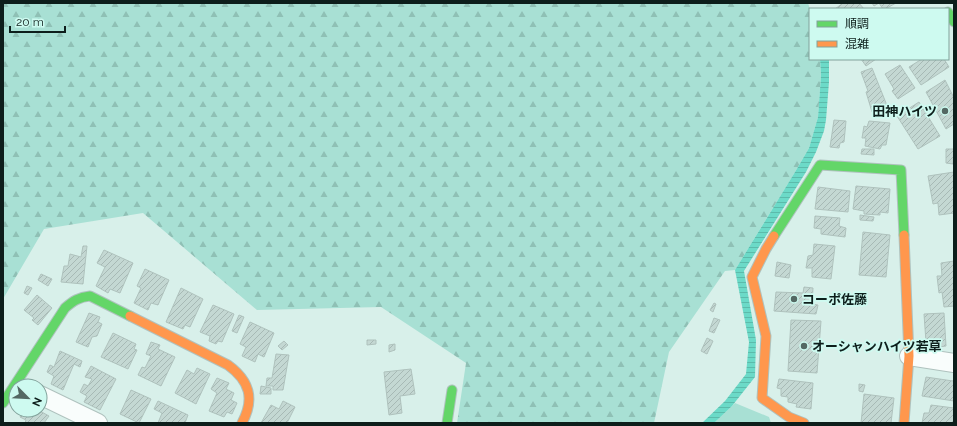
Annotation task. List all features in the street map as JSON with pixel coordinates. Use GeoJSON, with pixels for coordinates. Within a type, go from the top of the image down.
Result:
{"type":"FeatureCollection","features":[{"type":"Feature","properties":{"kind":"street"},"geometry":{"type":"LineString","coordinates":[[793,421],[762,398],[766,336],[752,277],[766,249],[820,164],[901,170],[909,356],[904,423]]}},
{"type":"Feature","properties":{"kind":"street"},"geometry":{"type":"LineString","coordinates":[[23,378],[65,308],[72,300],[82,296],[90,296],[228,364],[238,372],[246,382],[250,397],[248,411],[242,423]]}},
{"type":"Feature","properties":{"kind":"street"},"geometry":{"type":"LineString","coordinates":[[909,356],[954,363]]}},
{"type":"Feature","properties":{"kind":"street"},"geometry":{"type":"LineString","coordinates":[[447,423],[452,390]]}},
{"type":"Feature","properties":{"kind":"street"},"geometry":{"type":"LineString","coordinates":[[48,399],[98,423]]}},
{"type":"Feature","properties":{"kind":"green space"},"geometry":{"type":"Polygon","coordinates":[[[3,3],[808,3],[810,8],[809,60],[820,60],[821,75],[818,117],[809,148],[735,270],[725,271],[669,352],[654,423],[457,423],[466,363],[381,307],[257,310],[143,213],[44,229],[3,299],[3,3]]]}},
{"type":"Feature","properties":{"kind":"green space"},"geometry":{"type":"Polygon","coordinates":[[[735,403],[769,417],[771,423],[714,423],[735,403]]]}},
{"type":"Feature","properties":{"kind":"shaded area"},"geometry":{"type":"Polygon","coordinates":[[[820,60],[829,60],[826,120],[824,131],[816,152],[806,172],[744,271],[756,340],[755,377],[732,406],[714,423],[702,423],[725,401],[746,374],[749,342],[735,270],[809,148],[818,117],[821,75],[820,60]]]}},
{"type":"Feature","properties":{"kind":"building"},"geometry":{"type":"Polygon","coordinates":[[[843,3],[859,3],[863,8],[836,8],[843,3]]]}},
{"type":"Feature","properties":{"kind":"building"},"geometry":{"type":"Polygon","coordinates":[[[872,3],[879,3],[874,6],[872,3]]]}},
{"type":"Feature","properties":{"kind":"building"},"geometry":{"type":"Polygon","coordinates":[[[879,3],[896,3],[887,8],[882,8],[879,3]]]}},
{"type":"Feature","properties":{"kind":"building"},"geometry":{"type":"Polygon","coordinates":[[[862,60],[875,60],[866,66],[862,60]]]}},
{"type":"Feature","properties":{"kind":"building"},"geometry":{"type":"Polygon","coordinates":[[[920,60],[945,60],[949,67],[921,85],[909,67],[920,60]]]}},
{"type":"Feature","properties":{"kind":"building"},"geometry":{"type":"Polygon","coordinates":[[[900,65],[915,88],[898,99],[892,91],[894,89],[885,74],[900,65]]]}},
{"type":"Feature","properties":{"kind":"building"},"geometry":{"type":"Polygon","coordinates":[[[872,68],[888,108],[883,112],[880,108],[872,112],[866,92],[868,91],[861,72],[872,68]]]}},
{"type":"Feature","properties":{"kind":"building","name":"田神ハイツ"},"geometry":{"type":"Polygon","coordinates":[[[945,80],[954,98],[954,124],[946,129],[926,92],[945,80]]]}},
{"type":"Feature","properties":{"kind":"building"},"geometry":{"type":"Polygon","coordinates":[[[919,102],[940,136],[918,149],[897,116],[919,102]]]}},
{"type":"Feature","properties":{"kind":"building"},"geometry":{"type":"Polygon","coordinates":[[[834,120],[846,121],[844,142],[840,143],[839,148],[830,147],[834,120]]]}},
{"type":"Feature","properties":{"kind":"building"},"geometry":{"type":"Polygon","coordinates":[[[869,121],[890,123],[886,145],[882,145],[880,149],[865,146],[866,138],[862,138],[864,126],[867,127],[869,121]]]}},
{"type":"Feature","properties":{"kind":"building"},"geometry":{"type":"Polygon","coordinates":[[[862,149],[874,149],[874,155],[861,154],[862,149]]]}},
{"type":"Feature","properties":{"kind":"building"},"geometry":{"type":"Polygon","coordinates":[[[946,149],[954,149],[953,164],[946,163],[946,149]]]}},
{"type":"Feature","properties":{"kind":"building"},"geometry":{"type":"Polygon","coordinates":[[[954,172],[954,213],[939,215],[938,203],[933,204],[928,176],[954,172]]]}},
{"type":"Feature","properties":{"kind":"building"},"geometry":{"type":"Polygon","coordinates":[[[856,186],[890,189],[888,213],[880,212],[880,215],[864,214],[864,211],[853,209],[856,186]]]}},
{"type":"Feature","properties":{"kind":"building"},"geometry":{"type":"Polygon","coordinates":[[[818,187],[850,191],[848,212],[815,209],[818,187]]]}},
{"type":"Feature","properties":{"kind":"building"},"geometry":{"type":"Polygon","coordinates":[[[860,215],[874,217],[873,221],[860,220],[860,215]]]}},
{"type":"Feature","properties":{"kind":"building"},"geometry":{"type":"Polygon","coordinates":[[[815,216],[840,218],[839,226],[846,228],[845,237],[821,234],[821,229],[814,228],[815,216]]]}},
{"type":"Feature","properties":{"kind":"building"},"geometry":{"type":"Polygon","coordinates":[[[863,232],[890,235],[886,277],[859,275],[863,232]]]}},
{"type":"Feature","properties":{"kind":"building"},"geometry":{"type":"Polygon","coordinates":[[[814,244],[835,246],[831,279],[812,277],[812,268],[806,268],[808,256],[813,255],[814,244]]]}},
{"type":"Feature","properties":{"kind":"building"},"geometry":{"type":"Polygon","coordinates":[[[83,246],[87,246],[83,284],[61,282],[64,266],[68,266],[70,254],[81,257],[83,246]]]}},
{"type":"Feature","properties":{"kind":"building"},"geometry":{"type":"Polygon","coordinates":[[[104,250],[133,263],[120,293],[110,289],[108,293],[96,286],[105,267],[97,263],[104,250]]]}},
{"type":"Feature","properties":{"kind":"building"},"geometry":{"type":"Polygon","coordinates":[[[954,261],[954,306],[944,307],[942,292],[939,293],[937,276],[942,276],[941,263],[954,261]]]}},
{"type":"Feature","properties":{"kind":"building"},"geometry":{"type":"Polygon","coordinates":[[[777,262],[791,265],[789,278],[775,276],[777,262]]]}},
{"type":"Feature","properties":{"kind":"building"},"geometry":{"type":"Polygon","coordinates":[[[145,269],[169,280],[158,305],[151,303],[148,310],[134,303],[141,288],[137,286],[145,269]]]}},
{"type":"Feature","properties":{"kind":"building"},"geometry":{"type":"Polygon","coordinates":[[[41,274],[52,279],[48,286],[38,280],[41,274]]]}},
{"type":"Feature","properties":{"kind":"building"},"geometry":{"type":"Polygon","coordinates":[[[27,286],[32,288],[28,295],[24,293],[27,286]]]}},
{"type":"Feature","properties":{"kind":"building","name":"コーポ佐藤"},"geometry":{"type":"Polygon","coordinates":[[[804,287],[813,288],[812,304],[818,305],[816,314],[774,311],[776,292],[803,293],[804,287]]]}},
{"type":"Feature","properties":{"kind":"building"},"geometry":{"type":"Polygon","coordinates":[[[181,288],[203,299],[190,327],[185,325],[183,329],[166,322],[181,288]]]}},
{"type":"Feature","properties":{"kind":"building"},"geometry":{"type":"Polygon","coordinates":[[[37,295],[52,308],[38,325],[32,320],[34,318],[24,310],[37,295]]]}},
{"type":"Feature","properties":{"kind":"building"},"geometry":{"type":"Polygon","coordinates":[[[714,303],[716,304],[713,312],[710,310],[714,303]]]}},
{"type":"Feature","properties":{"kind":"building"},"geometry":{"type":"Polygon","coordinates":[[[213,305],[234,314],[222,342],[218,341],[216,344],[209,341],[210,336],[200,332],[213,305]]]}},
{"type":"Feature","properties":{"kind":"building"},"geometry":{"type":"Polygon","coordinates":[[[89,313],[100,317],[98,322],[102,324],[97,336],[92,337],[88,347],[76,342],[89,313]]]}},
{"type":"Feature","properties":{"kind":"building"},"geometry":{"type":"Polygon","coordinates":[[[944,313],[946,346],[939,347],[939,341],[926,342],[924,314],[944,313]]]}},
{"type":"Feature","properties":{"kind":"building"},"geometry":{"type":"Polygon","coordinates":[[[239,315],[244,317],[237,333],[232,331],[239,315]]]}},
{"type":"Feature","properties":{"kind":"building"},"geometry":{"type":"Polygon","coordinates":[[[714,318],[720,320],[714,333],[709,331],[714,318]]]}},
{"type":"Feature","properties":{"kind":"building","name":"オーシャンハイツ若草"},"geometry":{"type":"Polygon","coordinates":[[[791,320],[821,321],[817,373],[788,371],[791,320]]]}},
{"type":"Feature","properties":{"kind":"building"},"geometry":{"type":"Polygon","coordinates":[[[250,322],[274,333],[264,357],[258,354],[255,362],[242,356],[246,347],[240,344],[250,322]]]}},
{"type":"Feature","properties":{"kind":"building"},"geometry":{"type":"Polygon","coordinates":[[[113,333],[136,344],[134,349],[137,350],[128,369],[101,357],[113,333]]]}},
{"type":"Feature","properties":{"kind":"building"},"geometry":{"type":"Polygon","coordinates":[[[707,338],[713,341],[707,354],[701,351],[707,338]]]}},
{"type":"Feature","properties":{"kind":"building"},"geometry":{"type":"Polygon","coordinates":[[[367,340],[376,340],[376,344],[367,345],[367,340]]]}},
{"type":"Feature","properties":{"kind":"building"},"geometry":{"type":"Polygon","coordinates":[[[284,341],[288,345],[282,350],[278,346],[284,341]]]}},
{"type":"Feature","properties":{"kind":"building"},"geometry":{"type":"Polygon","coordinates":[[[151,342],[160,345],[158,349],[175,357],[161,386],[138,375],[142,367],[145,368],[151,356],[146,354],[151,342]]]}},
{"type":"Feature","properties":{"kind":"building"},"geometry":{"type":"Polygon","coordinates":[[[395,344],[395,350],[389,352],[389,345],[395,344]]]}},
{"type":"Feature","properties":{"kind":"building"},"geometry":{"type":"Polygon","coordinates":[[[60,351],[82,361],[80,367],[74,364],[63,390],[51,384],[54,376],[47,372],[50,365],[54,367],[60,351]]]}},
{"type":"Feature","properties":{"kind":"building"},"geometry":{"type":"Polygon","coordinates":[[[276,354],[289,355],[283,390],[273,390],[273,386],[266,386],[267,378],[272,378],[276,354]]]}},
{"type":"Feature","properties":{"kind":"building"},"geometry":{"type":"Polygon","coordinates":[[[91,366],[116,379],[100,410],[84,402],[87,396],[80,392],[84,384],[88,386],[92,379],[85,377],[91,366]]]}},
{"type":"Feature","properties":{"kind":"building"},"geometry":{"type":"Polygon","coordinates":[[[197,368],[210,374],[196,404],[175,393],[187,370],[194,374],[197,368]]]}},
{"type":"Feature","properties":{"kind":"building"},"geometry":{"type":"Polygon","coordinates":[[[411,369],[415,394],[400,396],[402,413],[389,415],[384,372],[411,369]]]}},
{"type":"Feature","properties":{"kind":"building"},"geometry":{"type":"Polygon","coordinates":[[[926,377],[953,381],[954,379],[954,401],[922,396],[926,377]]]}},
{"type":"Feature","properties":{"kind":"building"},"geometry":{"type":"Polygon","coordinates":[[[217,378],[229,383],[226,389],[234,393],[231,400],[237,403],[232,414],[227,412],[224,417],[209,411],[217,393],[211,389],[217,378]]]}},
{"type":"Feature","properties":{"kind":"building"},"geometry":{"type":"Polygon","coordinates":[[[779,379],[813,383],[811,409],[796,407],[797,404],[788,402],[788,397],[781,396],[781,389],[777,388],[779,379]]]}},
{"type":"Feature","properties":{"kind":"building"},"geometry":{"type":"Polygon","coordinates":[[[859,384],[865,385],[863,392],[859,391],[859,384]]]}},
{"type":"Feature","properties":{"kind":"building"},"geometry":{"type":"Polygon","coordinates":[[[261,386],[271,388],[271,394],[260,394],[261,386]]]}},
{"type":"Feature","properties":{"kind":"building"},"geometry":{"type":"Polygon","coordinates":[[[131,390],[151,399],[139,423],[120,414],[131,390]]]}},
{"type":"Feature","properties":{"kind":"building"},"geometry":{"type":"Polygon","coordinates":[[[864,394],[894,398],[891,423],[861,423],[864,394]]]}},
{"type":"Feature","properties":{"kind":"building"},"geometry":{"type":"Polygon","coordinates":[[[158,401],[188,415],[185,423],[158,423],[162,413],[154,409],[158,401]]]}},
{"type":"Feature","properties":{"kind":"building"},"geometry":{"type":"Polygon","coordinates":[[[283,401],[295,407],[287,423],[261,423],[271,405],[279,409],[283,401]]]}},
{"type":"Feature","properties":{"kind":"building"},"geometry":{"type":"Polygon","coordinates":[[[931,405],[954,408],[954,423],[922,423],[924,413],[929,413],[931,405]]]}},
{"type":"Feature","properties":{"kind":"building"},"geometry":{"type":"Polygon","coordinates":[[[22,418],[48,418],[44,423],[25,423],[26,420],[22,418]]]}},
{"type":"Feature","properties":{"kind":"traffic: fast"},"geometry":{"type":"LineString","coordinates":[[949,14],[954,22]]}},
{"type":"Feature","properties":{"kind":"traffic: fast"},"geometry":{"type":"LineString","coordinates":[[774,236],[820,165],[901,170],[904,235]]}},
{"type":"Feature","properties":{"kind":"traffic: fast"},"geometry":{"type":"LineString","coordinates":[[3,403],[65,308],[74,301],[79,298],[90,296],[130,316]]}},
{"type":"Feature","properties":{"kind":"traffic: fast"},"geometry":{"type":"LineString","coordinates":[[447,423],[452,390]]}},
{"type":"Feature","properties":{"kind":"traffic: slow"},"geometry":{"type":"LineString","coordinates":[[904,235],[909,356],[904,423]]}},
{"type":"Feature","properties":{"kind":"traffic: slow"},"geometry":{"type":"LineString","coordinates":[[774,236],[752,277],[766,336],[762,398],[789,417],[804,423]]}},
{"type":"Feature","properties":{"kind":"traffic: slow"},"geometry":{"type":"LineString","coordinates":[[130,316],[228,365],[235,371],[246,384],[249,398],[246,414],[242,423]]}},
{"type":"Feature","properties":{"kind":"place","name":"田神ハイツ"},"geometry":{"type":"Point","coordinates":[945,111]}},
{"type":"Feature","properties":{"kind":"place","name":"コーポ佐藤"},"geometry":{"type":"Point","coordinates":[794,299]}},
{"type":"Feature","properties":{"kind":"place","name":"オーシャンハイツ若草"},"geometry":{"type":"Point","coordinates":[804,346]}}]}
